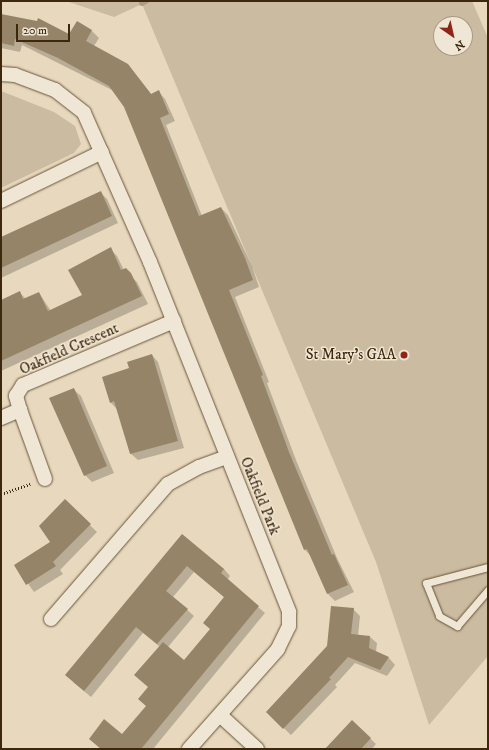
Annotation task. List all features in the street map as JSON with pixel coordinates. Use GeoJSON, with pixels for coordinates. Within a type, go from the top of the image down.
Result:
{"type":"FeatureCollection","features":[{"type":"Feature","properties":{"kind":"street"},"geometry":{"type":"LineString","coordinates":[[1,74],[15,75],[55,90],[84,113],[174,321],[227,457]]}},
{"type":"Feature","properties":{"kind":"street"},"geometry":{"type":"LineString","coordinates":[[1,200],[102,152]]}},
{"type":"Feature","properties":{"kind":"street","name":"Oakfield Crescent"},"geometry":{"type":"LineString","coordinates":[[45,478],[16,396],[23,385],[174,321]]}},
{"type":"Feature","properties":{"kind":"street"},"geometry":{"type":"LineString","coordinates":[[1,418],[20,410]]}},
{"type":"Feature","properties":{"kind":"street","name":"Oakfield Park"},"geometry":{"type":"LineString","coordinates":[[51,619],[168,484],[199,467],[227,457],[289,612],[289,626],[278,649],[221,716],[190,749]]}},
{"type":"Feature","properties":{"kind":"street"},"geometry":{"type":"LineString","coordinates":[[221,716],[257,749]]}},
{"type":"Feature","properties":{"kind":"lane"},"geometry":{"type":"LineString","coordinates":[[488,567],[426,583],[439,616],[457,626],[488,590]]}},
{"type":"Feature","properties":{"kind":"path"},"geometry":{"type":"LineString","coordinates":[[1,494],[45,478]]}},
{"type":"Feature","properties":{"kind":"shaded area"},"geometry":{"type":"Polygon","coordinates":[[[66,1],[472,1],[488,38],[488,656],[429,725],[376,562],[142,4],[114,17],[66,1]]]}},
{"type":"Feature","properties":{"kind":"shaded area"},"geometry":{"type":"Polygon","coordinates":[[[1,91],[54,112],[75,126],[81,144],[74,153],[1,188],[1,91]]]}},
{"type":"Feature","properties":{"kind":"building"},"geometry":{"type":"Polygon","coordinates":[[[1,14],[37,21],[38,18],[69,34],[77,21],[92,30],[86,41],[128,64],[151,94],[159,90],[169,114],[160,118],[199,216],[221,207],[245,258],[253,280],[229,290],[263,375],[261,376],[289,452],[332,555],[334,554],[348,585],[327,594],[307,549],[304,550],[124,107],[109,86],[58,58],[15,39],[14,46],[1,43],[1,14]]]}},
{"type":"Feature","properties":{"kind":"building"},"geometry":{"type":"Polygon","coordinates":[[[101,191],[112,216],[1,268],[1,237],[101,191]]]}},
{"type":"Feature","properties":{"kind":"building"},"geometry":{"type":"Polygon","coordinates":[[[111,247],[121,270],[126,268],[131,273],[142,296],[1,361],[1,300],[20,291],[23,299],[39,292],[48,311],[82,295],[68,270],[111,247]]]}},
{"type":"Feature","properties":{"kind":"building"},"geometry":{"type":"Polygon","coordinates":[[[152,354],[178,441],[130,454],[114,401],[110,403],[102,377],[129,368],[127,362],[152,354]]]}},
{"type":"Feature","properties":{"kind":"building"},"geometry":{"type":"Polygon","coordinates":[[[74,388],[107,466],[84,476],[49,398],[74,388]]]}},
{"type":"Feature","properties":{"kind":"building"},"geometry":{"type":"Polygon","coordinates":[[[65,499],[91,524],[53,562],[56,566],[26,585],[14,565],[50,542],[39,526],[65,499]]]}},
{"type":"Feature","properties":{"kind":"building"},"geometry":{"type":"Polygon","coordinates":[[[182,534],[224,569],[221,573],[259,606],[141,749],[101,749],[89,739],[104,719],[122,734],[146,706],[138,699],[148,687],[134,675],[163,642],[184,660],[210,629],[203,623],[224,597],[187,566],[166,591],[188,609],[157,644],[136,627],[84,691],[65,675],[182,534]]]}},
{"type":"Feature","properties":{"kind":"building"},"geometry":{"type":"Polygon","coordinates":[[[331,606],[354,608],[351,634],[370,636],[369,648],[389,657],[380,670],[348,657],[329,678],[331,679],[283,729],[266,712],[327,646],[331,606]]]}},
{"type":"Feature","properties":{"kind":"building"},"geometry":{"type":"Polygon","coordinates":[[[352,720],[371,738],[361,749],[325,749],[352,720]]]}},
{"type":"Feature","properties":{"kind":"waterway"},"geometry":{"type":"LineString","coordinates":[[142,3],[146,1]]}},
{"type":"Feature","properties":{"kind":"place","name":"St Mary's GAA"},"geometry":{"type":"Point","coordinates":[404,355]}}]}
